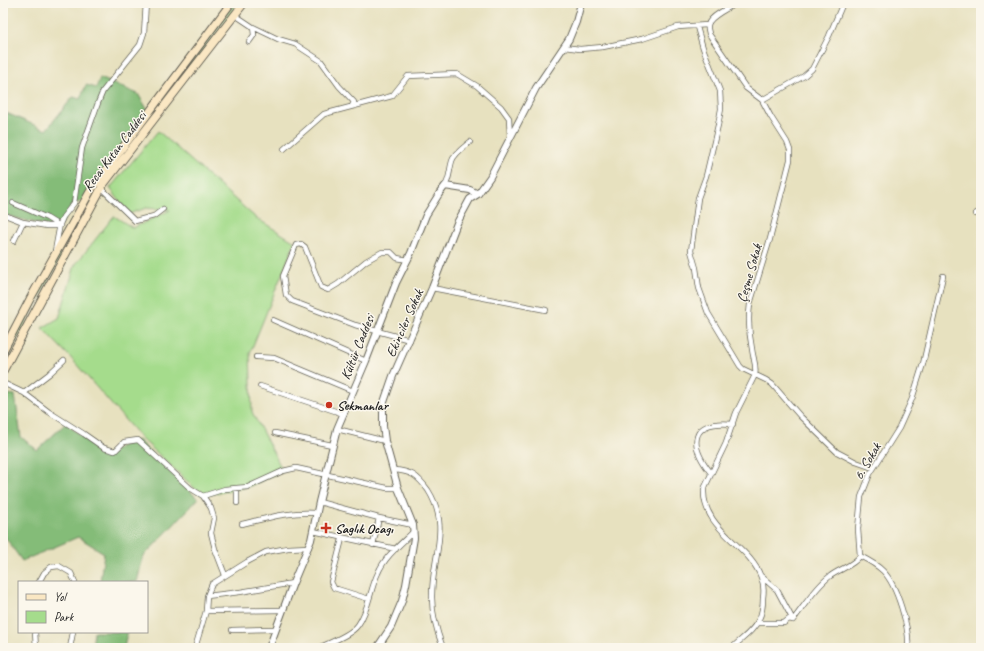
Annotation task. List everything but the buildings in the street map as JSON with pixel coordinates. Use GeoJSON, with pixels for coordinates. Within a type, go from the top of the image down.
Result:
{"type":"FeatureCollection","features":[{"type":"Feature","properties":{"kind":"main road","name":"Recai Kutan Caddesi"},"geometry":{"type":"LineString","coordinates":[[3,351],[54,255],[91,190],[231,3]]}},
{"type":"Feature","properties":{"kind":"main road","name":"Recai Kutan Caddesi"},"geometry":{"type":"LineString","coordinates":[[3,371],[101,188],[244,3]]}},
{"type":"Feature","properties":{"kind":"street"},"geometry":{"type":"LineString","coordinates":[[54,255],[60,226],[64,217],[74,203],[82,148],[103,91],[140,45],[144,33],[146,3]]}},
{"type":"Feature","properties":{"kind":"street","name":"Ekinciler Sokak"},"geometry":{"type":"LineString","coordinates":[[413,528],[398,488],[385,441],[382,415],[383,405],[393,376],[432,288],[457,223],[470,199],[478,194],[490,177],[536,88],[564,47],[576,22],[581,3]]}},
{"type":"Feature","properties":{"kind":"street"},"geometry":{"type":"LineString","coordinates":[[564,47],[580,49],[609,46],[642,39],[678,27],[697,27],[708,25],[714,17],[738,3]]}},
{"type":"Feature","properties":{"kind":"street"},"geometry":{"type":"LineString","coordinates":[[762,100],[804,76],[812,69],[829,36],[843,3]]}},
{"type":"Feature","properties":{"kind":"street"},"geometry":{"type":"LineString","coordinates":[[235,15],[253,27],[278,39],[296,44],[321,61],[354,102],[352,106]]}},
{"type":"Feature","properties":{"kind":"street","name":"Çeşme Sokak"},"geometry":{"type":"LineString","coordinates":[[708,25],[712,39],[746,88],[762,100],[787,142],[790,150],[790,160],[770,239],[750,304],[749,314],[751,345],[756,369],[755,375]]}},
{"type":"Feature","properties":{"kind":"street"},"geometry":{"type":"LineString","coordinates":[[249,42],[254,35],[253,27]]}},
{"type":"Feature","properties":{"kind":"street"},"geometry":{"type":"LineString","coordinates":[[697,27],[703,48],[720,91],[721,109],[706,176],[698,198],[691,251],[696,268],[699,288],[708,313],[743,369],[772,384],[800,416],[837,452],[856,462],[873,468]]}},
{"type":"Feature","properties":{"kind":"street"},"geometry":{"type":"LineString","coordinates":[[284,149],[324,114],[392,96],[408,76],[457,74],[477,86],[501,107],[509,118],[510,139]]}},
{"type":"Feature","properties":{"kind":"street"},"geometry":{"type":"LineString","coordinates":[[470,142],[452,159],[449,180],[445,186],[470,190],[478,194]]}},
{"type":"Feature","properties":{"kind":"street","name":"Kültür Caddesi"},"geometry":{"type":"LineString","coordinates":[[269,648],[293,583],[309,547],[337,429],[366,361],[396,283],[408,260],[426,215],[438,194],[445,186]]}},
{"type":"Feature","properties":{"kind":"street"},"geometry":{"type":"LineString","coordinates":[[101,188],[135,221],[154,216],[163,209]]}},
{"type":"Feature","properties":{"kind":"street"},"geometry":{"type":"LineString","coordinates":[[13,203],[47,218],[60,226]]}},
{"type":"Feature","properties":{"kind":"street"},"geometry":{"type":"LineString","coordinates":[[975,214],[981,211]]}},
{"type":"Feature","properties":{"kind":"street"},"geometry":{"type":"LineString","coordinates":[[3,214],[23,222],[47,226],[60,226]]}},
{"type":"Feature","properties":{"kind":"street"},"geometry":{"type":"LineString","coordinates":[[14,241],[23,222]]}},
{"type":"Feature","properties":{"kind":"street"},"geometry":{"type":"LineString","coordinates":[[408,260],[397,258],[391,252],[382,252],[366,261],[338,284],[328,290],[321,287],[317,281],[305,247],[301,244],[296,245],[292,252],[283,276],[286,295],[292,301],[356,325],[410,340]]}},
{"type":"Feature","properties":{"kind":"street","name":"6. Sokak"},"geometry":{"type":"LineString","coordinates":[[860,556],[858,529],[859,505],[862,491],[873,468],[899,428],[912,399],[923,364],[943,276]]}},
{"type":"Feature","properties":{"kind":"street"},"geometry":{"type":"LineString","coordinates":[[432,288],[546,310]]}},
{"type":"Feature","properties":{"kind":"street"},"geometry":{"type":"LineString","coordinates":[[273,320],[366,361]]}},
{"type":"Feature","properties":{"kind":"street"},"geometry":{"type":"LineString","coordinates":[[256,357],[274,358],[353,391]]}},
{"type":"Feature","properties":{"kind":"street"},"geometry":{"type":"LineString","coordinates":[[24,393],[49,374],[64,360]]}},
{"type":"Feature","properties":{"kind":"street"},"geometry":{"type":"LineString","coordinates":[[755,375],[740,403],[721,454],[704,489],[704,496],[713,519],[725,535],[751,561],[761,576],[777,590],[792,620]]}},
{"type":"Feature","properties":{"kind":"street"},"geometry":{"type":"LineString","coordinates":[[3,383],[24,393],[49,412],[104,448],[115,451],[124,442],[138,440],[190,488],[203,496],[211,508],[214,518],[211,533],[215,549],[223,566],[225,575]]}},
{"type":"Feature","properties":{"kind":"street"},"geometry":{"type":"LineString","coordinates":[[260,386],[344,414]]}},
{"type":"Feature","properties":{"kind":"street"},"geometry":{"type":"LineString","coordinates":[[711,473],[699,456],[696,445],[697,436],[702,429],[711,424],[733,424]]}},
{"type":"Feature","properties":{"kind":"street"},"geometry":{"type":"LineString","coordinates":[[337,429],[385,441]]}},
{"type":"Feature","properties":{"kind":"street"},"geometry":{"type":"LineString","coordinates":[[275,433],[332,445]]}},
{"type":"Feature","properties":{"kind":"street"},"geometry":{"type":"LineString","coordinates":[[203,496],[225,489],[248,487],[283,471],[296,468],[387,488],[398,488]]}},
{"type":"Feature","properties":{"kind":"street"},"geometry":{"type":"LineString","coordinates":[[393,470],[416,475],[429,492],[439,517],[440,532],[433,578],[432,598],[435,623],[443,648]]}},
{"type":"Feature","properties":{"kind":"street"},"geometry":{"type":"LineString","coordinates":[[237,488],[237,503]]}},
{"type":"Feature","properties":{"kind":"street"},"geometry":{"type":"LineString","coordinates":[[319,502],[413,528]]}},
{"type":"Feature","properties":{"kind":"street"},"geometry":{"type":"LineString","coordinates":[[242,524],[303,512],[317,513]]}},
{"type":"Feature","properties":{"kind":"street"},"geometry":{"type":"LineString","coordinates":[[373,545],[379,518]]}},
{"type":"Feature","properties":{"kind":"street"},"geometry":{"type":"LineString","coordinates":[[318,648],[347,634],[358,626],[364,614],[377,573],[384,561],[413,528]]}},
{"type":"Feature","properties":{"kind":"street"},"geometry":{"type":"LineString","coordinates":[[377,648],[391,627],[402,601],[414,538],[413,528]]}},
{"type":"Feature","properties":{"kind":"street"},"geometry":{"type":"LineString","coordinates":[[313,532],[396,549]]}},
{"type":"Feature","properties":{"kind":"street"},"geometry":{"type":"LineString","coordinates":[[342,538],[331,582],[334,588],[369,599]]}},
{"type":"Feature","properties":{"kind":"street"},"geometry":{"type":"LineString","coordinates":[[195,648],[206,611],[207,596],[212,584],[266,552],[288,548],[309,547]]}},
{"type":"Feature","properties":{"kind":"street"},"geometry":{"type":"LineString","coordinates":[[757,623],[784,623],[789,619],[792,620],[828,577],[856,561],[860,556],[878,567],[889,579],[898,599],[907,628],[908,648]]}},
{"type":"Feature","properties":{"kind":"street"},"geometry":{"type":"LineString","coordinates":[[40,581],[44,573],[51,567],[60,566],[71,573],[75,581]]}},
{"type":"Feature","properties":{"kind":"street"},"geometry":{"type":"LineString","coordinates":[[732,648],[748,634],[757,623],[761,614],[763,588],[761,576]]}},
{"type":"Feature","properties":{"kind":"street"},"geometry":{"type":"LineString","coordinates":[[207,596],[293,583]]}},
{"type":"Feature","properties":{"kind":"street"},"geometry":{"type":"LineString","coordinates":[[206,611],[283,610]]}},
{"type":"Feature","properties":{"kind":"street"},"geometry":{"type":"LineString","coordinates":[[232,630],[275,629]]}},
{"type":"Feature","properties":{"kind":"street"},"geometry":{"type":"LineString","coordinates":[[35,633],[36,648]]}},
{"type":"Feature","properties":{"kind":"street"},"geometry":{"type":"LineString","coordinates":[[70,648],[73,633]]}},
{"type":"Feature","properties":{"kind":"green space"},"geometry":{"type":"Polygon","coordinates":[[[235,3],[239,3],[139,136],[136,133],[235,3]]]}},
{"type":"Feature","properties":{"kind":"green space"},"geometry":{"type":"Polygon","coordinates":[[[100,78],[138,94],[149,112],[84,201],[74,203],[60,226],[47,226],[5,215],[3,213],[3,113],[4,112],[46,130],[73,97],[80,99],[86,85],[96,88],[100,78]]]}},
{"type":"Feature","properties":{"kind":"green space"},"geometry":{"type":"Polygon","coordinates":[[[158,131],[256,218],[295,242],[250,353],[252,412],[283,471],[248,487],[203,496],[140,437],[70,357],[42,328],[59,318],[75,265],[114,216],[133,228],[170,210],[146,208],[129,214],[110,188],[158,131]]]}},
{"type":"Feature","properties":{"kind":"green space"},"geometry":{"type":"Polygon","coordinates":[[[59,254],[62,255],[3,365],[3,356],[59,254]]]}},
{"type":"Feature","properties":{"kind":"green space"},"geometry":{"type":"Polygon","coordinates":[[[6,394],[15,395],[21,437],[37,450],[66,423],[106,457],[121,446],[138,440],[198,499],[143,557],[137,581],[100,581],[104,553],[78,537],[22,561],[3,534],[3,403],[6,394]]]}},
{"type":"Feature","properties":{"kind":"green space"},"geometry":{"type":"Polygon","coordinates":[[[94,633],[127,633],[124,648],[92,648],[94,633]]]}},
{"type":"Feature","properties":{"kind":"place","name":"Sekmanlar"},"geometry":{"type":"Point","coordinates":[329,405]}},
{"type":"Feature","properties":{"kind":"place","name":"Saglık Ocagı"},"geometry":{"type":"Point","coordinates":[326,528]}}]}
